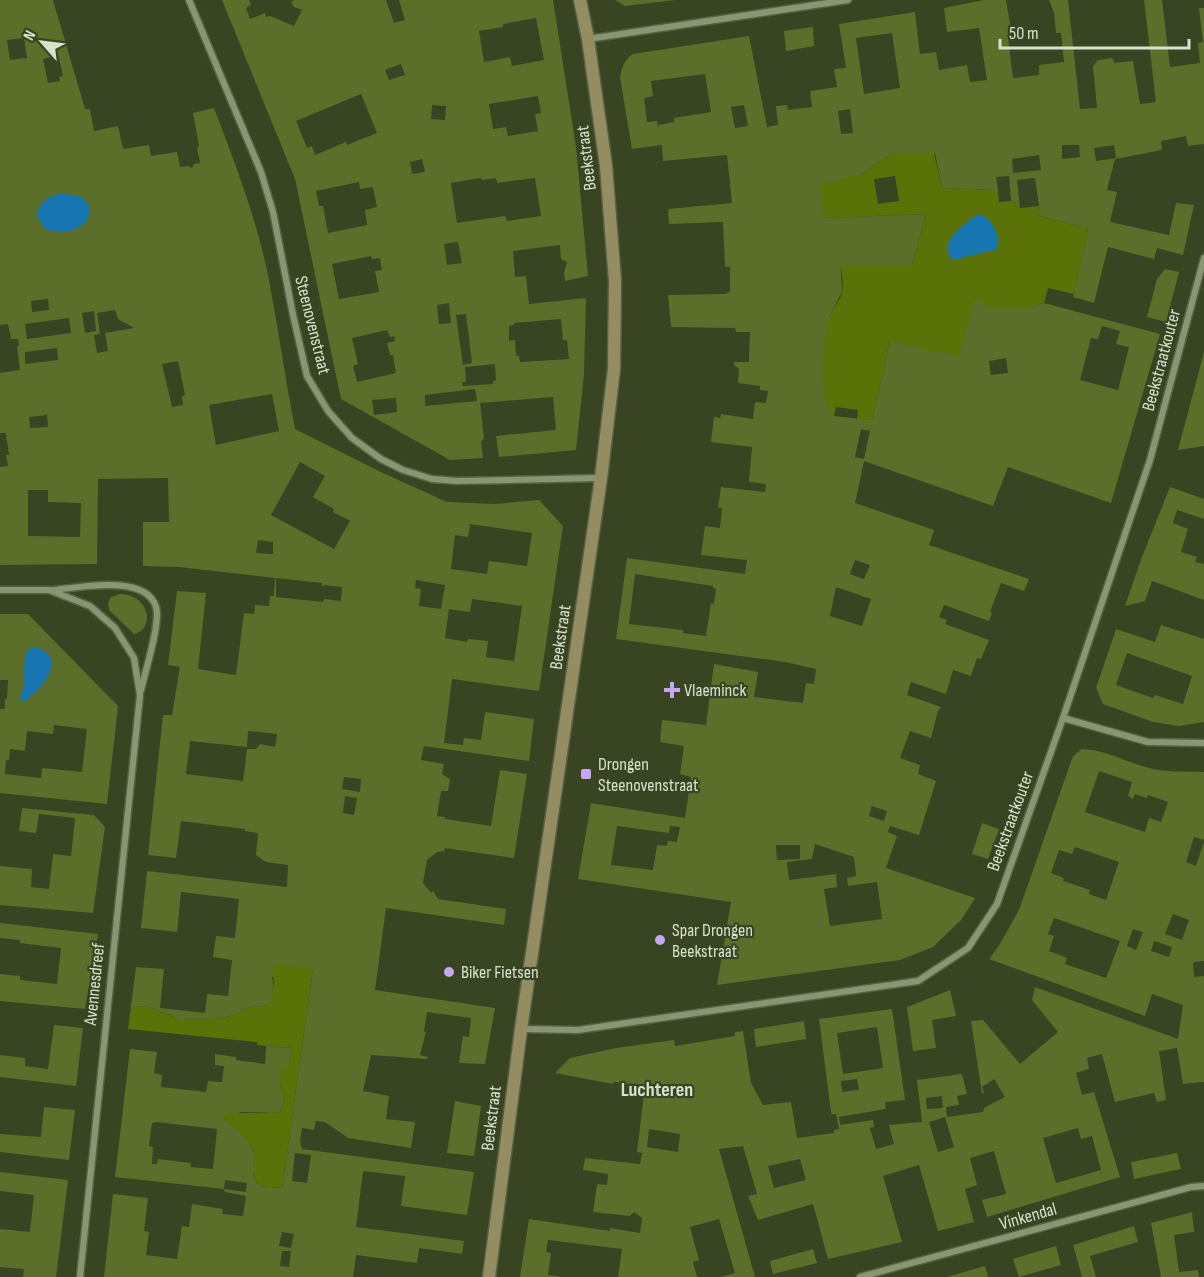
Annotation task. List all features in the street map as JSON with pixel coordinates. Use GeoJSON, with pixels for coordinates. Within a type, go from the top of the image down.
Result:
{"type":"FeatureCollection","features":[{"type":"Feature","properties":{"kind":"street","name":"Steenovenstraat"},"geometry":{"type":"LineString","coordinates":[[189,0],[261,172],[273,212],[293,315],[308,376],[328,411],[352,438],[381,459],[404,470],[432,479],[458,481],[601,478]]}},
{"type":"Feature","properties":{"kind":"street","name":"Beekstraat"},"geometry":{"type":"LineString","coordinates":[[489,1277],[521,1029],[601,478],[614,369],[615,281],[606,166],[588,39],[580,0]]}},
{"type":"Feature","properties":{"kind":"street"},"geometry":{"type":"LineString","coordinates":[[588,39],[848,0]]}},
{"type":"Feature","properties":{"kind":"street","name":"Beekstraatkouter"},"geometry":{"type":"LineString","coordinates":[[521,1029],[578,1030],[918,981],[968,948],[997,904],[1063,718],[1150,460],[1204,258]]}},
{"type":"Feature","properties":{"kind":"street","name":"Avennesdreef"},"geometry":{"type":"LineString","coordinates":[[0,590],[49,590],[113,584],[138,588],[149,596],[156,607],[156,624],[140,694],[80,1277]]}},
{"type":"Feature","properties":{"kind":"street","name":"Avennesdreef"},"geometry":{"type":"LineString","coordinates":[[49,590],[90,606],[116,628],[134,658],[140,694]]}},
{"type":"Feature","properties":{"kind":"street"},"geometry":{"type":"LineString","coordinates":[[1063,718],[1148,742],[1204,743]]}},
{"type":"Feature","properties":{"kind":"street","name":"Vinkendal"},"geometry":{"type":"LineString","coordinates":[[860,1277],[1191,1187],[1204,1186]]}},
{"type":"Feature","properties":{"kind":"green space"},"geometry":{"type":"Polygon","coordinates":[[[0,0],[53,0],[85,109],[90,109],[94,131],[118,126],[123,149],[149,145],[151,156],[177,152],[180,167],[192,168],[194,164],[200,163],[193,113],[214,108],[244,190],[263,253],[295,429],[447,502],[495,504],[539,500],[563,526],[539,691],[452,679],[444,743],[463,745],[464,738],[481,740],[485,712],[534,719],[529,761],[424,746],[421,760],[444,764],[442,774],[450,779],[448,791],[441,791],[437,816],[491,826],[500,770],[527,774],[514,858],[445,848],[444,851],[437,852],[427,860],[423,883],[431,893],[433,891],[438,899],[506,909],[504,925],[386,908],[375,990],[495,1008],[485,1064],[459,1063],[463,1036],[469,1037],[471,1018],[427,1012],[424,1031],[426,1032],[420,1055],[428,1057],[427,1059],[371,1055],[363,1091],[389,1096],[386,1119],[415,1122],[411,1148],[348,1138],[325,1122],[316,1121],[314,1130],[302,1128],[300,1141],[302,1149],[474,1172],[467,1215],[401,1206],[405,1176],[363,1171],[356,1227],[464,1241],[462,1254],[419,1248],[417,1263],[356,1255],[353,1277],[104,1277],[113,1194],[148,1198],[144,1231],[149,1232],[146,1255],[177,1259],[182,1226],[189,1227],[192,1204],[223,1209],[222,1214],[243,1216],[246,1196],[225,1192],[224,1189],[115,1177],[130,1049],[157,1052],[154,1073],[162,1075],[161,1087],[206,1092],[208,1081],[222,1082],[224,1066],[215,1065],[215,1054],[265,1064],[266,1046],[292,1048],[290,1062],[280,1085],[285,1101],[279,1113],[241,1112],[224,1118],[251,1145],[254,1155],[254,1176],[260,1186],[282,1188],[313,969],[272,977],[274,990],[270,1005],[246,1008],[235,1015],[215,1019],[180,1020],[149,1007],[135,1006],[130,1013],[136,967],[164,969],[160,1008],[205,1013],[207,994],[228,996],[232,960],[213,957],[216,936],[235,938],[239,899],[181,892],[177,932],[141,928],[147,871],[287,887],[288,865],[266,862],[256,855],[258,833],[245,831],[245,829],[181,821],[176,858],[148,855],[163,715],[172,715],[180,667],[168,665],[177,591],[206,593],[198,669],[236,675],[244,613],[254,614],[255,605],[269,606],[270,596],[274,596],[275,578],[179,567],[143,566],[143,522],[169,522],[168,478],[98,479],[97,564],[0,565],[0,467],[8,466],[6,455],[9,455],[6,433],[0,433],[0,373],[20,370],[18,339],[11,339],[8,324],[0,325],[0,0]],[[24,38],[7,40],[10,60],[27,58],[24,38]],[[55,56],[43,59],[48,83],[60,81],[59,77],[63,76],[59,58],[55,56]],[[48,299],[31,301],[32,312],[49,310],[48,299]],[[115,310],[97,313],[100,334],[94,335],[97,353],[108,351],[105,333],[134,328],[118,319],[115,310]],[[94,311],[82,313],[85,333],[96,331],[94,311]],[[69,318],[25,324],[27,339],[71,333],[69,318]],[[57,348],[25,352],[25,364],[58,360],[57,348]],[[178,361],[162,364],[172,407],[183,405],[182,396],[185,395],[178,361]],[[272,394],[209,405],[216,445],[279,431],[272,394]],[[47,415],[29,417],[30,428],[48,427],[47,415]],[[300,462],[271,515],[334,549],[350,521],[333,512],[334,509],[313,497],[325,476],[300,462]],[[28,490],[28,536],[80,537],[81,503],[48,502],[48,490],[28,490]],[[470,524],[468,537],[455,535],[451,569],[487,574],[489,561],[527,566],[532,533],[470,524]],[[258,540],[256,553],[273,554],[273,542],[258,540]],[[276,578],[276,597],[323,602],[324,599],[341,601],[342,587],[324,585],[322,587],[322,583],[276,578]],[[416,580],[415,588],[421,589],[419,606],[441,609],[445,585],[416,580]],[[472,599],[470,612],[449,609],[445,638],[467,642],[468,639],[488,641],[486,657],[514,661],[522,606],[472,599]],[[248,731],[247,747],[190,741],[186,774],[243,781],[247,749],[256,749],[260,744],[275,747],[277,734],[248,731]],[[344,777],[342,789],[360,792],[361,779],[344,777]],[[345,796],[343,813],[354,815],[357,798],[345,796]],[[152,1123],[149,1146],[153,1147],[152,1164],[157,1164],[158,1159],[191,1163],[190,1167],[213,1169],[217,1129],[152,1123]],[[295,1153],[292,1181],[307,1183],[311,1155],[295,1153]],[[225,1180],[224,1189],[246,1192],[247,1183],[225,1180]],[[282,1232],[279,1246],[291,1248],[294,1234],[282,1232]],[[282,1251],[280,1266],[289,1267],[291,1251],[282,1251]]]}},
{"type":"Feature","properties":{"kind":"green space"},"geometry":{"type":"Polygon","coordinates":[[[222,0],[249,0],[251,5],[246,8],[250,19],[265,13],[266,17],[270,16],[294,26],[302,10],[294,7],[291,2],[295,0],[386,0],[394,23],[405,20],[399,0],[553,0],[576,147],[588,276],[565,281],[564,273],[567,262],[561,259],[560,245],[513,251],[515,277],[526,276],[529,304],[586,298],[584,374],[576,450],[499,457],[496,436],[556,430],[553,397],[480,403],[484,438],[481,442],[483,458],[450,460],[341,399],[295,179],[222,0]],[[536,18],[479,31],[484,62],[510,57],[512,66],[544,60],[536,18]],[[401,64],[385,70],[389,80],[405,75],[401,64]],[[361,94],[296,121],[307,148],[312,146],[315,155],[346,142],[347,145],[377,133],[361,94]],[[538,96],[489,104],[493,129],[506,127],[508,136],[538,131],[535,114],[541,113],[538,96]],[[432,105],[431,119],[445,120],[446,106],[432,105]],[[422,159],[410,162],[412,174],[425,172],[422,159]],[[481,178],[451,183],[457,223],[505,216],[507,221],[541,216],[535,178],[497,183],[496,178],[482,180],[481,178]],[[359,182],[316,191],[319,206],[323,206],[328,233],[367,225],[365,210],[377,207],[373,187],[360,189],[359,182]],[[458,242],[444,244],[447,265],[462,263],[458,242]],[[371,256],[332,264],[339,299],[379,292],[375,271],[382,270],[380,258],[372,259],[371,256]],[[449,303],[437,305],[439,324],[451,323],[449,303]],[[466,314],[456,315],[463,365],[472,363],[466,314]],[[561,319],[514,323],[509,326],[509,341],[515,340],[516,356],[519,356],[520,362],[569,359],[567,340],[563,340],[561,319]],[[387,330],[352,338],[358,364],[353,366],[357,382],[396,373],[393,355],[390,355],[387,343],[395,341],[394,336],[390,337],[387,330]],[[495,364],[465,367],[466,382],[462,382],[463,386],[493,384],[496,380],[495,364]],[[475,389],[425,395],[425,406],[477,401],[475,389]],[[396,398],[372,400],[374,415],[397,412],[396,398]]]}},
{"type":"Feature","properties":{"kind":"green space"},"geometry":{"type":"Polygon","coordinates":[[[615,0],[675,0],[625,6],[615,0]]]}},
{"type":"Feature","properties":{"kind":"green space"},"geometry":{"type":"Polygon","coordinates":[[[984,0],[1006,0],[1012,36],[1008,37],[1013,78],[1039,75],[1039,65],[1064,62],[1061,33],[1056,33],[1054,13],[1049,0],[1068,0],[1080,109],[1097,108],[1093,66],[1098,60],[1113,58],[1114,63],[1133,61],[1140,104],[1156,102],[1144,0],[1162,0],[1170,67],[1200,63],[1198,43],[1203,42],[1199,8],[1204,8],[1204,144],[1188,146],[1186,136],[1161,141],[1162,150],[1115,159],[1107,190],[1117,192],[1110,222],[1169,235],[1176,203],[1194,205],[1183,255],[1157,248],[1154,259],[1108,247],[1094,303],[1073,297],[1088,229],[1037,215],[1039,206],[1035,178],[1017,180],[1020,208],[1011,201],[1009,176],[996,177],[998,190],[942,188],[935,153],[892,153],[862,174],[824,218],[926,214],[912,265],[841,266],[842,292],[829,317],[834,416],[872,420],[890,341],[974,299],[1030,307],[1044,303],[1160,334],[1111,503],[1008,467],[993,506],[864,461],[855,503],[934,530],[929,545],[1029,579],[1024,591],[1001,583],[989,621],[944,605],[939,617],[947,620],[945,624],[989,640],[981,659],[977,658],[971,676],[953,670],[946,694],[911,682],[907,695],[941,707],[931,738],[910,731],[900,758],[920,765],[918,774],[936,781],[919,835],[890,826],[888,832],[897,836],[886,868],[975,898],[962,919],[933,947],[900,960],[717,985],[731,902],[578,879],[591,803],[685,818],[691,777],[680,774],[684,746],[660,742],[662,720],[706,725],[714,664],[758,672],[754,697],[803,703],[806,683],[814,684],[816,669],[785,662],[616,639],[627,558],[745,574],[747,560],[701,555],[705,526],[720,528],[722,508],[718,507],[721,487],[765,492],[766,484],[749,482],[752,447],[711,442],[714,417],[720,418],[721,414],[753,419],[755,402],[766,403],[768,391],[760,390],[760,386],[738,383],[739,369],[734,362],[749,362],[750,332],[736,332],[735,328],[671,327],[668,295],[730,292],[730,267],[725,267],[723,222],[669,224],[668,209],[732,203],[727,155],[663,161],[662,145],[632,149],[620,77],[625,61],[633,54],[749,36],[767,127],[778,125],[776,106],[787,105],[788,110],[812,107],[810,91],[837,87],[834,69],[846,68],[839,24],[915,12],[920,54],[936,52],[939,70],[967,65],[970,82],[987,80],[979,28],[947,32],[944,8],[984,0]],[[892,33],[856,38],[864,94],[900,88],[892,33]],[[705,74],[651,81],[653,96],[644,98],[647,122],[657,121],[658,127],[674,122],[674,118],[711,112],[705,74]],[[744,105],[731,107],[735,128],[748,126],[744,105]],[[850,109],[838,111],[841,134],[853,133],[850,109]],[[1062,145],[1062,159],[1080,157],[1079,145],[1062,145]],[[1114,145],[1094,148],[1096,161],[1116,158],[1114,145]],[[1039,155],[1012,159],[1013,173],[1041,170],[1039,155]],[[1102,326],[1098,339],[1091,338],[1080,380],[1118,390],[1129,347],[1116,344],[1120,331],[1102,326]],[[1006,358],[989,361],[991,375],[1008,373],[1006,358]],[[861,429],[855,457],[864,459],[870,431],[861,429]],[[855,560],[850,574],[864,579],[870,565],[855,560]],[[635,574],[629,624],[683,630],[683,633],[706,636],[711,603],[714,604],[716,589],[713,586],[635,574]],[[836,587],[830,616],[862,626],[871,599],[836,587]],[[872,806],[869,816],[884,821],[887,811],[872,806]],[[617,826],[611,865],[653,870],[657,845],[667,846],[668,841],[677,842],[680,827],[670,826],[669,833],[617,826]],[[815,844],[812,859],[787,862],[789,880],[836,874],[837,887],[824,889],[830,926],[882,919],[877,882],[848,886],[847,878],[856,876],[854,857],[815,844]],[[776,845],[777,860],[800,859],[800,845],[776,845]]]}},
{"type":"Feature","properties":{"kind":"green space"},"geometry":{"type":"Polygon","coordinates":[[[813,27],[814,46],[786,51],[784,31],[813,27]]]}},
{"type":"Feature","properties":{"kind":"green space"},"geometry":{"type":"Polygon","coordinates":[[[892,153],[934,153],[942,188],[998,190],[999,202],[1011,201],[1020,208],[1039,206],[1037,215],[1088,229],[1074,294],[1048,288],[1044,303],[1030,307],[996,309],[974,299],[959,357],[890,341],[872,420],[857,419],[858,410],[836,407],[834,416],[825,399],[823,370],[825,340],[829,318],[842,293],[841,265],[912,265],[926,214],[824,218],[820,185],[862,174],[892,153]],[[895,176],[874,179],[878,204],[899,201],[895,176]]]}},
{"type":"Feature","properties":{"kind":"green space"},"geometry":{"type":"Polygon","coordinates":[[[1165,269],[1179,272],[1166,322],[1147,317],[1157,279],[1165,269]]]}},
{"type":"Feature","properties":{"kind":"green space"},"geometry":{"type":"Polygon","coordinates":[[[1204,352],[1204,446],[1178,450],[1204,352]]]}},
{"type":"Feature","properties":{"kind":"green space"},"geometry":{"type":"Polygon","coordinates":[[[1170,487],[1204,499],[1204,519],[1177,510],[1173,523],[1188,529],[1181,552],[1197,557],[1195,562],[1204,564],[1204,600],[1152,581],[1145,601],[1125,606],[1142,557],[1170,487]]]}},
{"type":"Feature","properties":{"kind":"green space"},"geometry":{"type":"Polygon","coordinates":[[[120,594],[130,596],[143,605],[147,619],[141,631],[134,634],[109,610],[108,603],[111,597],[120,594]]]}},
{"type":"Feature","properties":{"kind":"green space"},"geometry":{"type":"Polygon","coordinates":[[[0,614],[28,614],[118,706],[107,804],[0,793],[0,709],[5,709],[8,680],[0,680],[0,614]],[[54,725],[53,734],[27,731],[25,751],[10,749],[5,774],[41,778],[42,768],[82,772],[87,729],[54,725]]]}},
{"type":"Feature","properties":{"kind":"green space"},"geometry":{"type":"Polygon","coordinates":[[[1161,625],[1204,639],[1204,722],[1179,726],[1153,722],[1103,704],[1096,688],[1116,629],[1155,642],[1161,625]],[[1127,653],[1116,685],[1153,698],[1155,695],[1183,704],[1192,676],[1127,653]]]}},
{"type":"Feature","properties":{"kind":"green space"},"geometry":{"type":"Polygon","coordinates":[[[1082,749],[1107,754],[1153,769],[1204,772],[1204,840],[1194,837],[1186,862],[1196,866],[1204,842],[1204,961],[1193,962],[1194,977],[1204,976],[1204,1082],[1183,1084],[1177,1048],[1159,1051],[1166,1100],[1157,1102],[1154,1093],[1115,1102],[1102,1054],[1087,1058],[1089,1069],[1076,1073],[1082,1095],[1094,1092],[1120,1177],[987,1217],[982,1200],[1006,1194],[994,1151],[970,1158],[977,1185],[965,1189],[974,1222],[938,1231],[919,1165],[883,1176],[902,1242],[828,1259],[813,1204],[758,1220],[748,1196],[757,1194],[743,1146],[719,1149],[755,1277],[721,1277],[735,1273],[719,1219],[690,1227],[699,1260],[693,1262],[697,1277],[618,1277],[622,1249],[548,1240],[546,1252],[551,1253],[548,1275],[562,1277],[520,1277],[529,1219],[640,1233],[642,1218],[634,1212],[630,1216],[593,1212],[597,1184],[607,1185],[608,1174],[583,1170],[585,1158],[640,1164],[642,1153],[637,1152],[644,1094],[640,1088],[633,1087],[632,1084],[614,1082],[613,1084],[555,1073],[570,1058],[616,1048],[674,1040],[675,1046],[735,1036],[735,1032],[743,1031],[751,1083],[763,1105],[791,1102],[797,1138],[834,1133],[834,1130],[839,1129],[836,1114],[831,1112],[819,1019],[892,1009],[905,1100],[885,1102],[886,1109],[839,1117],[840,1125],[873,1120],[874,1127],[870,1128],[876,1149],[894,1144],[889,1125],[922,1122],[917,1080],[962,1074],[967,1094],[957,1096],[959,1105],[946,1107],[947,1117],[983,1112],[984,1108],[1005,1097],[994,1079],[982,1087],[984,1093],[982,1094],[971,1021],[983,1020],[1020,1064],[1058,1032],[1032,1000],[1035,987],[1178,1039],[1183,1005],[1152,994],[1145,1016],[989,959],[1019,910],[1073,756],[1082,749]],[[1099,771],[1085,812],[1145,832],[1149,818],[1161,822],[1168,802],[1148,795],[1147,798],[1135,794],[1133,799],[1128,796],[1132,782],[1099,771]],[[1075,847],[1072,854],[1059,850],[1051,873],[1064,878],[1063,881],[1090,890],[1089,894],[1106,900],[1119,862],[1075,847]],[[1173,914],[1165,934],[1182,940],[1189,920],[1173,914]],[[1054,918],[1048,934],[1054,936],[1049,951],[1067,958],[1065,964],[1106,978],[1120,941],[1054,918]],[[1133,929],[1127,946],[1136,950],[1143,932],[1133,929]],[[1154,941],[1151,951],[1169,957],[1172,947],[1154,941]],[[877,1027],[837,1033],[843,1074],[883,1068],[877,1027]],[[857,1079],[841,1081],[842,1092],[859,1090],[857,1079]],[[942,1096],[926,1098],[927,1109],[943,1108],[942,1096]],[[945,1117],[929,1122],[938,1152],[954,1147],[945,1117]],[[1078,1128],[1043,1138],[1056,1183],[1101,1170],[1092,1136],[1081,1139],[1078,1128]],[[649,1129],[647,1147],[678,1152],[680,1134],[649,1129]],[[800,1159],[768,1166],[774,1188],[806,1180],[800,1159]]]}},
{"type":"Feature","properties":{"kind":"green space"},"geometry":{"type":"Polygon","coordinates":[[[22,808],[94,815],[105,827],[93,913],[0,905],[0,866],[32,869],[31,887],[49,889],[53,854],[71,856],[75,818],[39,814],[36,833],[19,831],[22,808]]]}},
{"type":"Feature","properties":{"kind":"green space"},"geometry":{"type":"Polygon","coordinates":[[[982,823],[999,829],[988,859],[972,854],[982,823]]]}},
{"type":"Feature","properties":{"kind":"green space"},"geometry":{"type":"Polygon","coordinates":[[[0,923],[98,934],[85,1009],[0,1001],[0,974],[20,976],[20,980],[57,984],[61,948],[0,938],[0,923]]]}},
{"type":"Feature","properties":{"kind":"green space"},"geometry":{"type":"Polygon","coordinates":[[[273,964],[313,969],[282,1188],[260,1186],[253,1171],[254,1155],[251,1145],[224,1118],[226,1113],[279,1113],[285,1101],[280,1085],[281,1069],[290,1062],[292,1048],[257,1045],[257,1042],[128,1029],[130,1013],[135,1006],[149,1007],[180,1020],[216,1019],[235,1015],[246,1008],[269,1005],[274,990],[273,964]]]}},
{"type":"Feature","properties":{"kind":"green space"},"geometry":{"type":"Polygon","coordinates":[[[950,990],[956,1016],[932,1020],[936,1048],[913,1051],[907,1007],[950,990]]]}},
{"type":"Feature","properties":{"kind":"green space"},"geometry":{"type":"Polygon","coordinates":[[[804,1021],[806,1039],[756,1047],[754,1029],[804,1021]]]}},
{"type":"Feature","properties":{"kind":"green space"},"geometry":{"type":"Polygon","coordinates":[[[54,1025],[83,1028],[76,1086],[0,1077],[0,1055],[25,1058],[25,1066],[48,1069],[54,1025]]]}},
{"type":"Feature","properties":{"kind":"green space"},"geometry":{"type":"Polygon","coordinates":[[[455,1101],[481,1106],[474,1156],[447,1153],[455,1101]]]}},
{"type":"Feature","properties":{"kind":"green space"},"geometry":{"type":"Polygon","coordinates":[[[44,1107],[75,1110],[69,1160],[0,1152],[0,1134],[41,1137],[44,1107]]]}},
{"type":"Feature","properties":{"kind":"green space"},"geometry":{"type":"Polygon","coordinates":[[[1177,1153],[1181,1169],[1134,1179],[1131,1162],[1177,1153]]]}},
{"type":"Feature","properties":{"kind":"green space"},"geometry":{"type":"Polygon","coordinates":[[[0,1172],[68,1180],[56,1277],[23,1277],[24,1269],[0,1267],[0,1229],[30,1232],[34,1195],[0,1191],[0,1172]]]}},
{"type":"Feature","properties":{"kind":"green space"},"geometry":{"type":"Polygon","coordinates":[[[1192,1212],[1194,1232],[1174,1235],[1179,1272],[1198,1270],[1199,1277],[1161,1277],[1151,1223],[1192,1212]]]}},
{"type":"Feature","properties":{"kind":"green space"},"geometry":{"type":"Polygon","coordinates":[[[1134,1226],[1138,1242],[1090,1256],[1096,1277],[1082,1277],[1073,1245],[1134,1226]]]}},
{"type":"Feature","properties":{"kind":"green space"},"geometry":{"type":"Polygon","coordinates":[[[1056,1246],[1061,1265],[1019,1277],[1013,1259],[1056,1246]]]}},
{"type":"Feature","properties":{"kind":"green space"},"geometry":{"type":"Polygon","coordinates":[[[813,1249],[817,1263],[773,1274],[770,1261],[813,1249]]]}},
{"type":"Feature","properties":{"kind":"green space"},"geometry":{"type":"Polygon","coordinates":[[[985,1266],[988,1277],[947,1277],[985,1266]]]}},
{"type":"Feature","properties":{"kind":"water"},"geometry":{"type":"Polygon","coordinates":[[[62,193],[85,199],[89,206],[88,219],[78,228],[69,231],[45,229],[37,216],[38,211],[49,198],[62,193]]]}},
{"type":"Feature","properties":{"kind":"water"},"geometry":{"type":"Polygon","coordinates":[[[979,214],[988,219],[994,228],[998,239],[997,249],[953,260],[948,253],[950,240],[960,228],[979,214]]]}},
{"type":"Feature","properties":{"kind":"water"},"geometry":{"type":"Polygon","coordinates":[[[34,647],[45,651],[52,665],[38,690],[23,702],[20,698],[24,686],[27,650],[34,647]]]}},
{"type":"Feature","properties":{"kind":"place","name":"Vlaeminck"},"geometry":{"type":"Point","coordinates":[672,690]}},
{"type":"Feature","properties":{"kind":"place","name":"Drongen Steenovenstraat"},"geometry":{"type":"Point","coordinates":[586,774]}},
{"type":"Feature","properties":{"kind":"place","name":"Spar Drongen Beekstraat"},"geometry":{"type":"Point","coordinates":[660,940]}},
{"type":"Feature","properties":{"kind":"place","name":"Biker Fietsen"},"geometry":{"type":"Point","coordinates":[449,972]}},
{"type":"Feature","properties":{"kind":"district","name":"Luchteren"},"geometry":{"type":"Point","coordinates":[657,1089]}}]}
